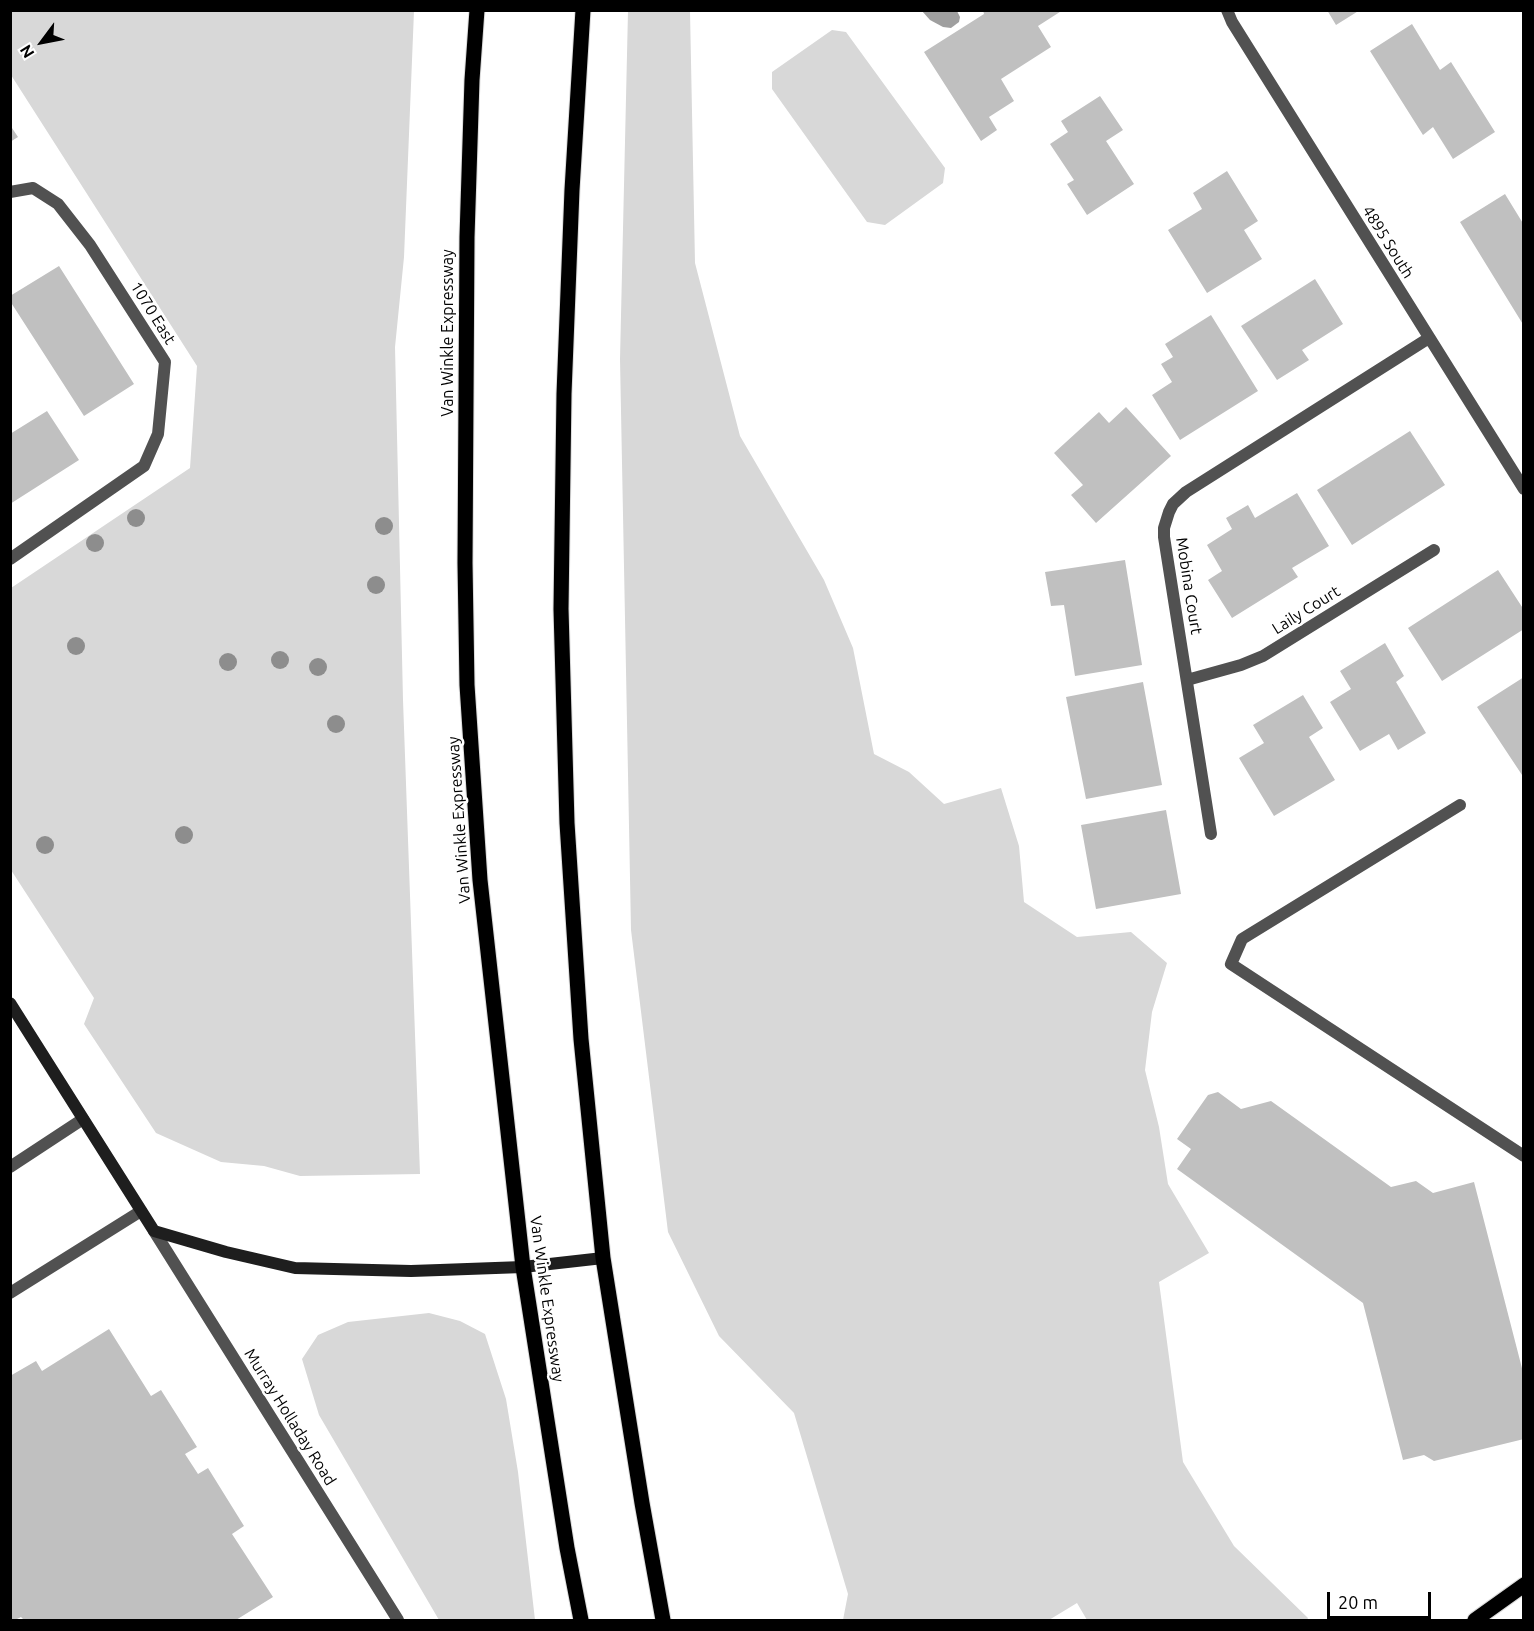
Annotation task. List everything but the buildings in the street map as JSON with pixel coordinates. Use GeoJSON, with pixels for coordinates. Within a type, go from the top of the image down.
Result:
{"type":"FeatureCollection","features":[{"type":"Feature","properties":{"kind":"main road","name":"Van Winkle Expressway"},"geometry":{"type":"LineString","coordinates":[[477,10],[472,80],[467,237],[465,563],[467,685],[480,880],[523,1267],[567,1548],[581,1620]]}},
{"type":"Feature","properties":{"kind":"main road"},"geometry":{"type":"LineString","coordinates":[[583,10],[572,190],[564,394],[561,609],[567,823],[581,1039],[603,1258],[663,1620]]}},
{"type":"Feature","properties":{"kind":"main road","name":"Murray Holladay Road"},"geometry":{"type":"LineString","coordinates":[[10,1003],[154,1231]]}},
{"type":"Feature","properties":{"kind":"main road"},"geometry":{"type":"LineString","coordinates":[[154,1231],[226,1252],[295,1268],[411,1271],[523,1267],[603,1258]]}},
{"type":"Feature","properties":{"kind":"main road"},"geometry":{"type":"LineString","coordinates":[[1475,1620],[1524,1585]]}},
{"type":"Feature","properties":{"kind":"street","name":"4895 South"},"geometry":{"type":"LineString","coordinates":[[1227,10],[1232,22],[1524,489]]}},
{"type":"Feature","properties":{"kind":"street","name":"1070 East"},"geometry":{"type":"LineString","coordinates":[[10,192],[33,188],[58,204],[90,245],[165,362],[158,434],[144,466],[10,559]]}},
{"type":"Feature","properties":{"kind":"street","name":"Mobina Court"},"geometry":{"type":"LineString","coordinates":[[1211,834],[1164,537],[1166,519],[1173,504],[1186,492],[1429,338]]}},
{"type":"Feature","properties":{"kind":"street","name":"Laily Court"},"geometry":{"type":"LineString","coordinates":[[1187,680],[1241,665],[1263,656],[1434,550]]}},
{"type":"Feature","properties":{"kind":"street"},"geometry":{"type":"LineString","coordinates":[[1460,805],[1242,939],[1231,964],[1524,1156]]}},
{"type":"Feature","properties":{"kind":"street"},"geometry":{"type":"LineString","coordinates":[[10,1167],[83,1119]]}},
{"type":"Feature","properties":{"kind":"street"},"geometry":{"type":"LineString","coordinates":[[10,1293],[141,1210]]}},
{"type":"Feature","properties":{"kind":"street","name":"Murray Holladay Road"},"geometry":{"type":"LineString","coordinates":[[154,1231],[398,1620]]}},
{"type":"Feature","properties":{"kind":"shaded area"},"geometry":{"type":"Polygon","coordinates":[[[11,10],[414,11],[404,257],[395,347],[403,700],[420,1174],[300,1176],[264,1166],[221,1162],[156,1133],[84,1024],[94,998],[11,870],[11,588],[190,468],[197,366],[11,75],[11,10]]]}},
{"type":"Feature","properties":{"kind":"shaded area"},"geometry":{"type":"Polygon","coordinates":[[[628,11],[690,11],[695,263],[740,436],[824,580],[853,648],[874,754],[909,772],[944,804],[1001,788],[1019,846],[1024,902],[1077,937],[1131,932],[1167,963],[1152,1012],[1145,1070],[1159,1127],[1168,1184],[1209,1253],[1159,1282],[1183,1462],[1234,1546],[1308,1618],[1307,1620],[1087,1620],[1077,1603],[1049,1620],[843,1620],[848,1594],[794,1413],[719,1336],[668,1232],[631,930],[620,359],[628,11]]]}},
{"type":"Feature","properties":{"kind":"shaded area"},"geometry":{"type":"Polygon","coordinates":[[[922,11],[957,11],[960,17],[959,22],[951,28],[943,27],[930,20],[922,11]]]}},
{"type":"Feature","properties":{"kind":"shaded area"},"geometry":{"type":"Polygon","coordinates":[[[832,30],[846,32],[945,168],[943,183],[885,225],[867,222],[772,89],[772,72],[832,30]]]}},
{"type":"Feature","properties":{"kind":"shaded area"},"geometry":{"type":"Polygon","coordinates":[[[429,1313],[460,1321],[485,1334],[506,1399],[518,1472],[535,1620],[439,1620],[319,1415],[302,1359],[318,1335],[348,1322],[429,1313]]]}}]}
